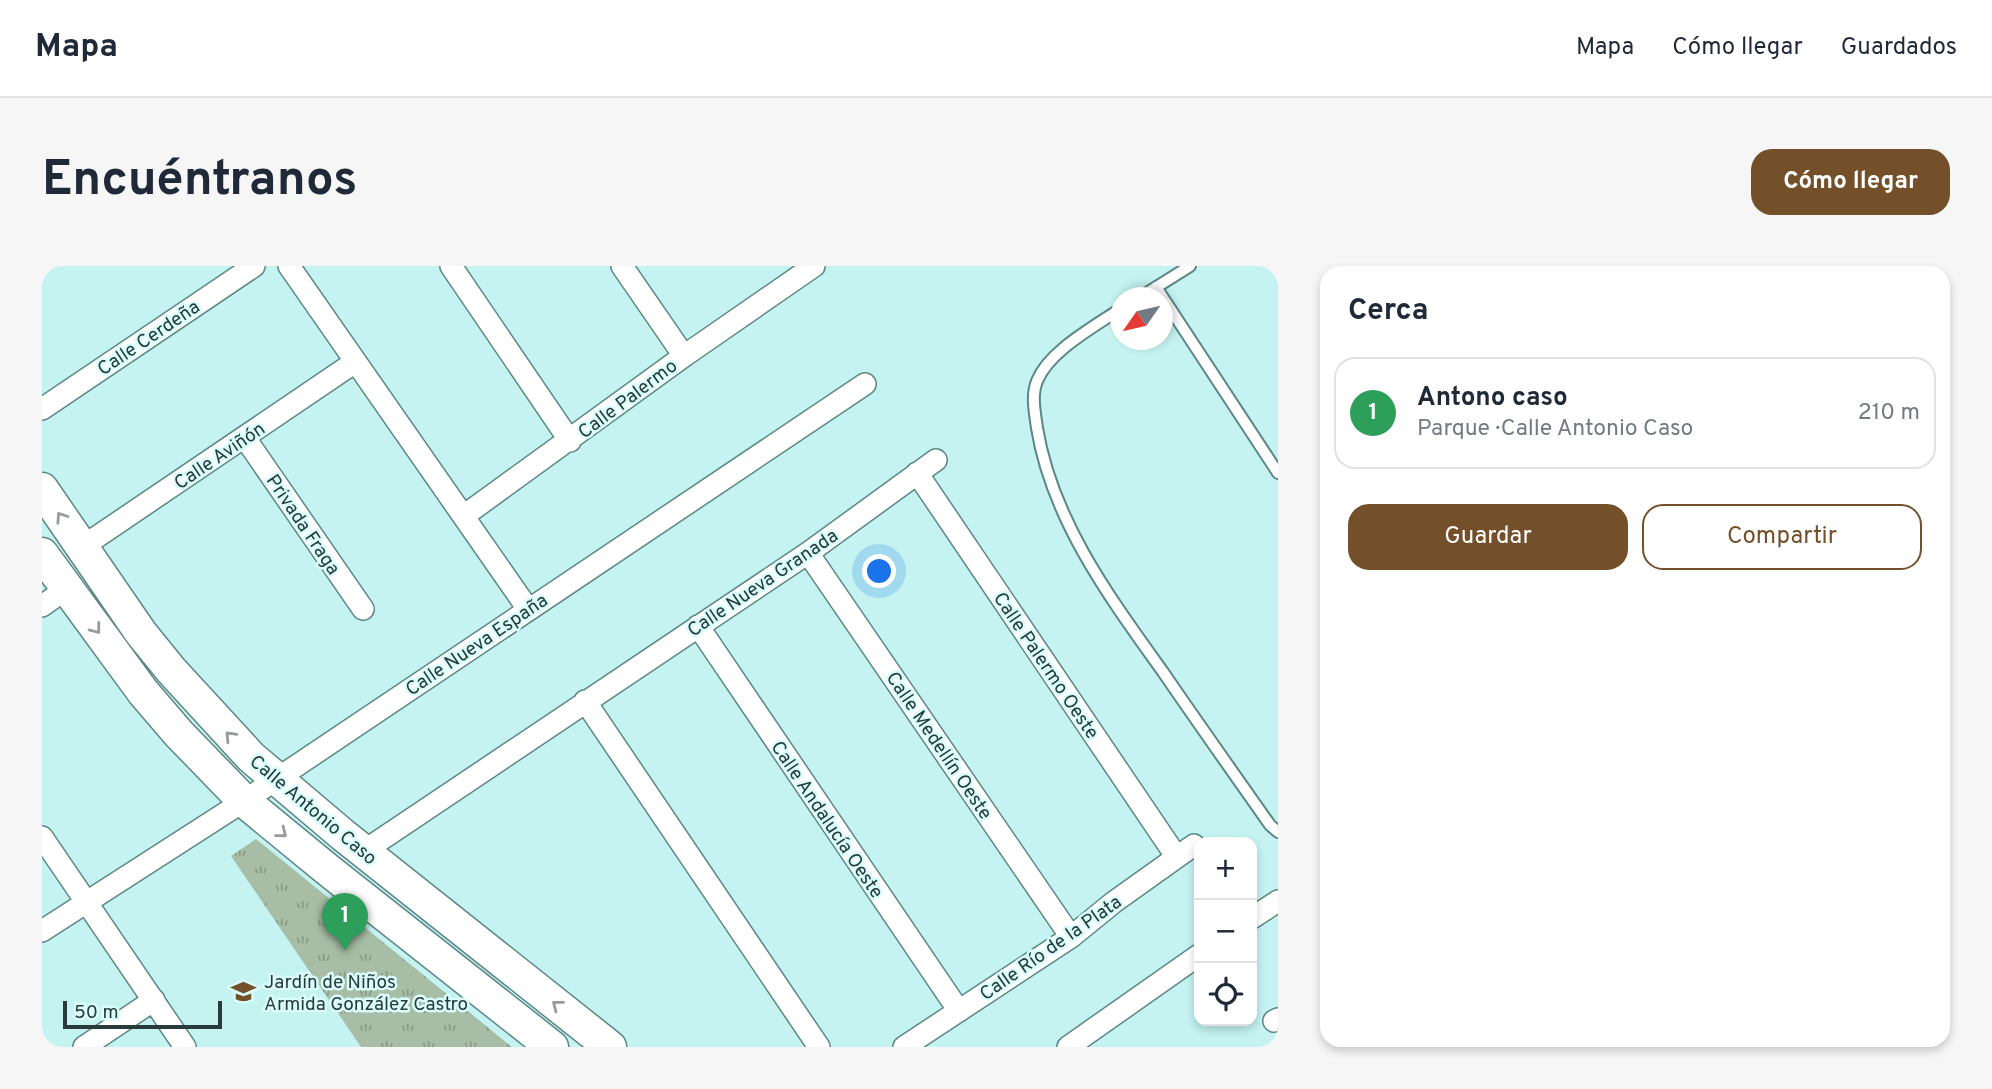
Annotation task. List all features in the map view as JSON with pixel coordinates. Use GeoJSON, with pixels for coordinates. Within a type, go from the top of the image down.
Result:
{"type":"FeatureCollection","features":[{"type":"Feature","properties":{"kind":"main road","name":"Calle Antonio Caso"},"geometry":{"type":"LineString","coordinates":[[42,489],[141,633],[171,670],[251,757],[274,779],[610,1047]]}},
{"type":"Feature","properties":{"kind":"main road","name":"Calle Antonio Caso"},"geometry":{"type":"LineString","coordinates":[[42,554],[54,597],[179,734],[244,800],[552,1047]]}},
{"type":"Feature","properties":{"kind":"street","name":"Calle Cerdeña"},"geometry":{"type":"LineString","coordinates":[[42,409],[254,266]]}},
{"type":"Feature","properties":{"kind":"street"},"geometry":{"type":"LineString","coordinates":[[289,266],[528,608]]}},
{"type":"Feature","properties":{"kind":"street"},"geometry":{"type":"LineString","coordinates":[[451,266],[570,441]]}},
{"type":"Feature","properties":{"kind":"street"},"geometry":{"type":"LineString","coordinates":[[622,266],[684,356]]}},
{"type":"Feature","properties":{"kind":"street","name":"Calle Palermo"},"geometry":{"type":"LineString","coordinates":[[464,515],[570,441],[684,356],[785,274],[814,266]]}},
{"type":"Feature","properties":{"kind":"street","name":"Calle Aviñón"},"geometry":{"type":"LineString","coordinates":[[82,547],[355,362]]}},
{"type":"Feature","properties":{"kind":"street","name":"Calle Nueva España"},"geometry":{"type":"LineString","coordinates":[[42,932],[865,384]]}},
{"type":"Feature","properties":{"kind":"street","name":"Privada Fraga"},"geometry":{"type":"LineString","coordinates":[[245,438],[363,610]]}},
{"type":"Feature","properties":{"kind":"street","name":"Calle Nueva Granada"},"geometry":{"type":"LineString","coordinates":[[364,851],[808,553],[936,460]]}},
{"type":"Feature","properties":{"kind":"street","name":"Calle Palermo Oeste"},"geometry":{"type":"LineString","coordinates":[[917,473],[1185,850]]}},
{"type":"Feature","properties":{"kind":"street","name":"Calle Medellín Oeste"},"geometry":{"type":"LineString","coordinates":[[808,553],[1071,937]]}},
{"type":"Feature","properties":{"kind":"street","name":"Calle Andalucía Oeste"},"geometry":{"type":"LineString","coordinates":[[698,626],[959,1012]]}},
{"type":"Feature","properties":{"kind":"street"},"geometry":{"type":"LineString","coordinates":[[585,701],[818,1047]]}},
{"type":"Feature","properties":{"kind":"street"},"geometry":{"type":"LineString","coordinates":[[42,837],[185,1047]]}},
{"type":"Feature","properties":{"kind":"street","name":"Calle Río de la Plata"},"geometry":{"type":"LineString","coordinates":[[904,1047],[1071,937],[1185,850]]}},
{"type":"Feature","properties":{"kind":"street"},"geometry":{"type":"LineString","coordinates":[[1257,916],[1278,901]]}},
{"type":"Feature","properties":{"kind":"street"},"geometry":{"type":"LineString","coordinates":[[1068,1047],[1194,958]]}},
{"type":"Feature","properties":{"kind":"street"},"geometry":{"type":"LineString","coordinates":[[84,1047],[153,1000]]}},
{"type":"Feature","properties":{"kind":"lane"},"geometry":{"type":"LineString","coordinates":[[1156,287],[1190,266]]}},
{"type":"Feature","properties":{"kind":"lane"},"geometry":{"type":"LineString","coordinates":[[1173,313],[1278,472]]}},
{"type":"Feature","properties":{"kind":"lane"},"geometry":{"type":"LineString","coordinates":[[1110,317],[1056,354],[1043,369],[1036,384],[1033,404],[1041,450],[1065,516],[1091,566],[1270,825],[1278,832]]}},
{"type":"Feature","properties":{"kind":"green space"},"geometry":{"type":"Polygon","coordinates":[[[256,839],[512,1047],[361,1047],[231,856],[256,839]]]}},
{"type":"Feature","properties":{"kind":"place","name":"Antono caso"},"geometry":{"type":"Point","coordinates":[345,951]}},
{"type":"Feature","properties":{"kind":"place","name":"Jardín de Niños Armida González Castro"},"geometry":{"type":"Point","coordinates":[244,992]}}]}
